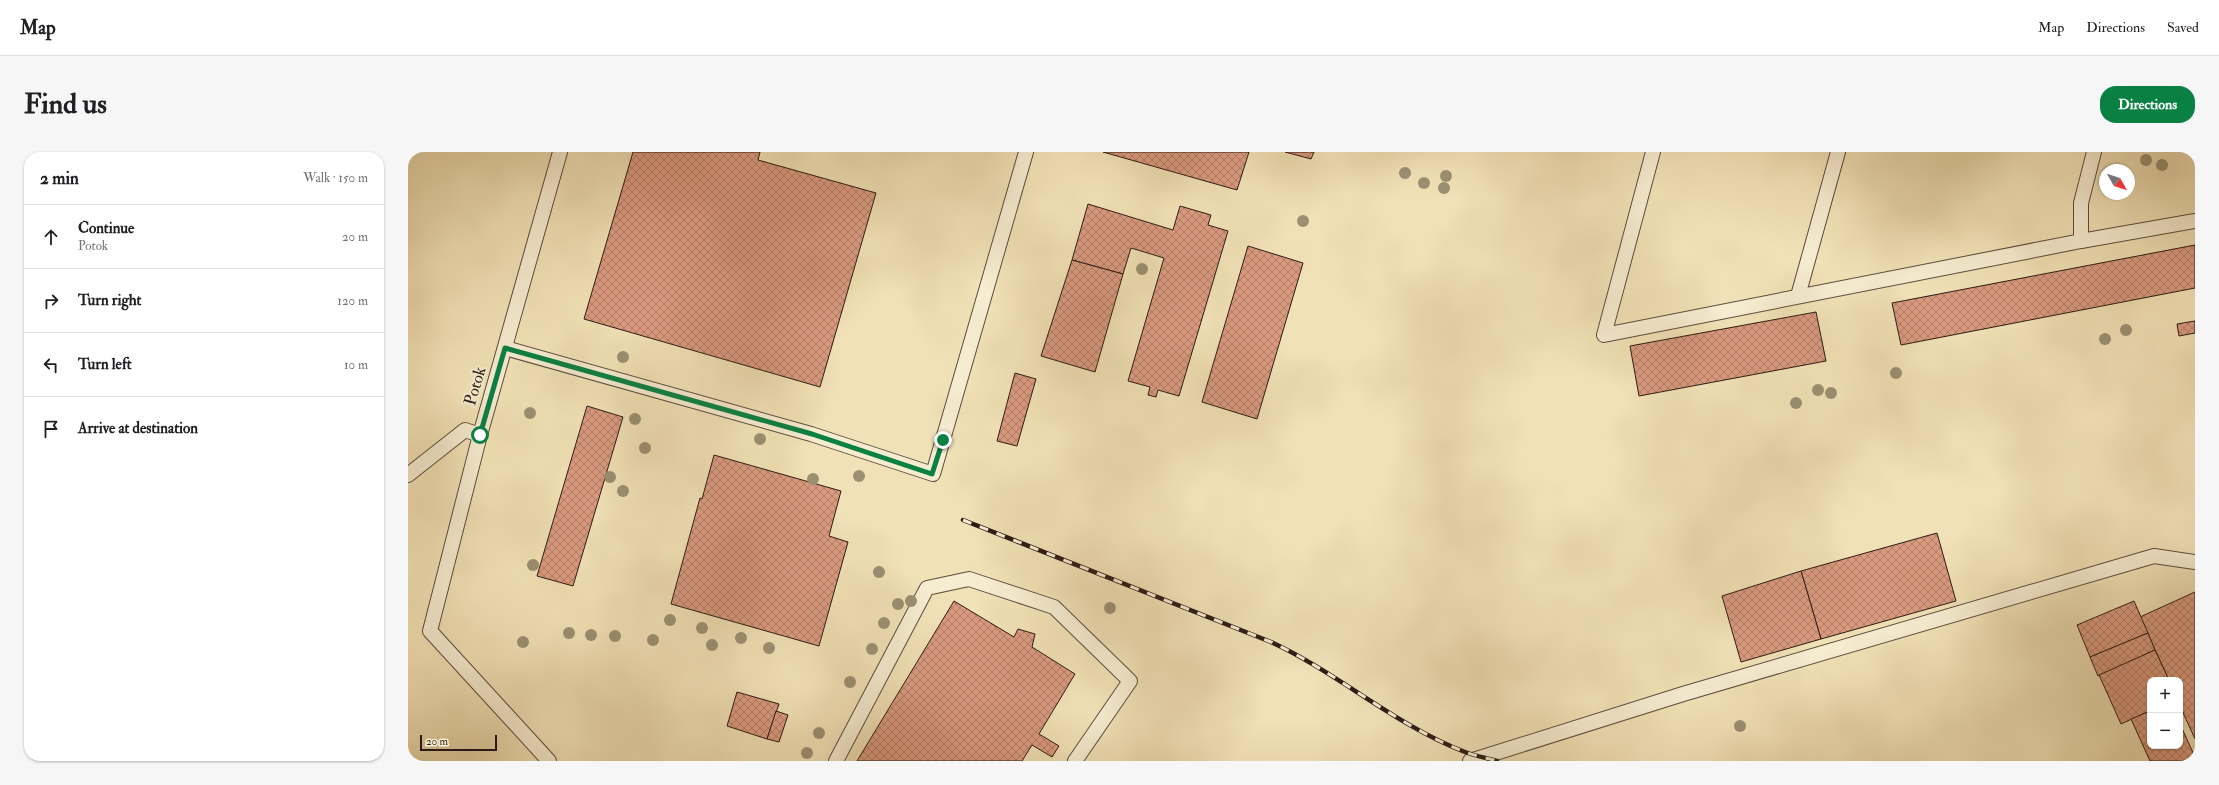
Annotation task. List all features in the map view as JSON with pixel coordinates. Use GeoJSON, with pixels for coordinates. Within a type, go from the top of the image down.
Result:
{"type":"FeatureCollection","features":[{"type":"Feature","properties":{"kind":"lane","name":"Potok"},"geometry":{"type":"LineString","coordinates":[[549,761],[430,632],[480,435],[560,152]]}},
{"type":"Feature","properties":{"kind":"lane"},"geometry":{"type":"LineString","coordinates":[[505,348],[812,434],[932,474],[1026,152]]}},
{"type":"Feature","properties":{"kind":"lane"},"geometry":{"type":"LineString","coordinates":[[1653,152],[1604,335],[2082,241],[2195,221]]}},
{"type":"Feature","properties":{"kind":"lane"},"geometry":{"type":"LineString","coordinates":[[1798,296],[1838,152]]}},
{"type":"Feature","properties":{"kind":"lane"},"geometry":{"type":"LineString","coordinates":[[2082,241],[2081,202],[2094,152]]}},
{"type":"Feature","properties":{"kind":"lane"},"geometry":{"type":"LineString","coordinates":[[408,475],[465,430],[480,435]]}},
{"type":"Feature","properties":{"kind":"lane"},"geometry":{"type":"LineString","coordinates":[[1470,761],[1691,692],[2154,556],[2195,562]]}},
{"type":"Feature","properties":{"kind":"lane"},"geometry":{"type":"LineString","coordinates":[[836,761],[927,588],[968,579],[1054,608],[1130,681],[1075,761]]}},
{"type":"Feature","properties":{"kind":"building"},"geometry":{"type":"Polygon","coordinates":[[[633,152],[760,152],[758,160],[876,193],[820,387],[584,319],[633,152]]]}},
{"type":"Feature","properties":{"kind":"building"},"geometry":{"type":"Polygon","coordinates":[[[1103,152],[1249,152],[1237,190],[1103,152]]]}},
{"type":"Feature","properties":{"kind":"building"},"geometry":{"type":"Polygon","coordinates":[[[1285,152],[1314,152],[1311,159],[1285,152]]]}},
{"type":"Feature","properties":{"kind":"building"},"geometry":{"type":"Polygon","coordinates":[[[1088,204],[1173,230],[1180,206],[1211,215],[1208,225],[1228,231],[1179,396],[1158,390],[1156,397],[1148,395],[1150,387],[1128,381],[1164,258],[1131,248],[1123,274],[1072,260],[1088,204]]]}},
{"type":"Feature","properties":{"kind":"building"},"geometry":{"type":"Polygon","coordinates":[[[2195,245],[2195,288],[1901,345],[1892,303],[2195,245]]]}},
{"type":"Feature","properties":{"kind":"building"},"geometry":{"type":"Polygon","coordinates":[[[1248,246],[1303,263],[1257,419],[1202,402],[1248,246]]]}},
{"type":"Feature","properties":{"kind":"building"},"geometry":{"type":"Polygon","coordinates":[[[1072,260],[1123,274],[1095,372],[1041,356],[1072,260]]]}},
{"type":"Feature","properties":{"kind":"building"},"geometry":{"type":"Polygon","coordinates":[[[1816,312],[1826,361],[1639,396],[1630,346],[1816,312]]]}},
{"type":"Feature","properties":{"kind":"building"},"geometry":{"type":"Polygon","coordinates":[[[2195,321],[2195,333],[2179,336],[2177,324],[2195,321]]]}},
{"type":"Feature","properties":{"kind":"building"},"geometry":{"type":"Polygon","coordinates":[[[1015,373],[1036,379],[1017,446],[997,441],[1015,373]]]}},
{"type":"Feature","properties":{"kind":"building"},"geometry":{"type":"Polygon","coordinates":[[[587,406],[623,417],[573,586],[537,576],[587,406]]]}},
{"type":"Feature","properties":{"kind":"building"},"geometry":{"type":"Polygon","coordinates":[[[714,455],[841,491],[829,536],[848,542],[819,646],[671,604],[700,498],[702,499],[714,455]]]}},
{"type":"Feature","properties":{"kind":"building"},"geometry":{"type":"Polygon","coordinates":[[[1937,533],[1956,601],[1821,639],[1801,571],[1937,533]]]}},
{"type":"Feature","properties":{"kind":"building"},"geometry":{"type":"Polygon","coordinates":[[[1801,571],[1821,639],[1741,662],[1722,596],[1801,571]]]}},
{"type":"Feature","properties":{"kind":"building"},"geometry":{"type":"Polygon","coordinates":[[[2195,592],[2195,739],[2183,713],[2183,677],[2168,677],[2140,617],[2195,592]]]}},
{"type":"Feature","properties":{"kind":"building"},"geometry":{"type":"Polygon","coordinates":[[[954,601],[1014,637],[1018,629],[1035,634],[1032,647],[1075,674],[1039,734],[1059,746],[1052,757],[1032,745],[1022,761],[857,761],[954,601]]]}},
{"type":"Feature","properties":{"kind":"building"},"geometry":{"type":"Polygon","coordinates":[[[2134,601],[2148,633],[2090,657],[2077,625],[2134,601]]]}},
{"type":"Feature","properties":{"kind":"building"},"geometry":{"type":"Polygon","coordinates":[[[2148,633],[2155,650],[2098,676],[2090,657],[2148,633]]]}},
{"type":"Feature","properties":{"kind":"building"},"geometry":{"type":"Polygon","coordinates":[[[2155,650],[2168,677],[2147,677],[2147,712],[2121,724],[2099,675],[2155,650]]]}},
{"type":"Feature","properties":{"kind":"building"},"geometry":{"type":"Polygon","coordinates":[[[737,692],[779,704],[767,739],[727,726],[737,692]]]}},
{"type":"Feature","properties":{"kind":"building"},"geometry":{"type":"Polygon","coordinates":[[[776,711],[788,715],[779,742],[767,739],[776,711]]]}},
{"type":"Feature","properties":{"kind":"building"},"geometry":{"type":"Polygon","coordinates":[[[2147,712],[2147,749],[2183,749],[2183,731],[2195,757],[2195,761],[2150,761],[2131,719],[2147,712]]]}},
{"type":"Feature","properties":{"kind":"railway"},"geometry":{"type":"LineString","coordinates":[[963,520],[1271,642],[1320,668],[1391,714],[1439,741],[1473,755],[1497,761]]}},
{"type":"Feature","properties":{"kind":"route"},"geometry":{"type":"LineString","coordinates":[[480,435],[505,348],[685,397],[812,434],[932,474],[943,440]]}}]}
